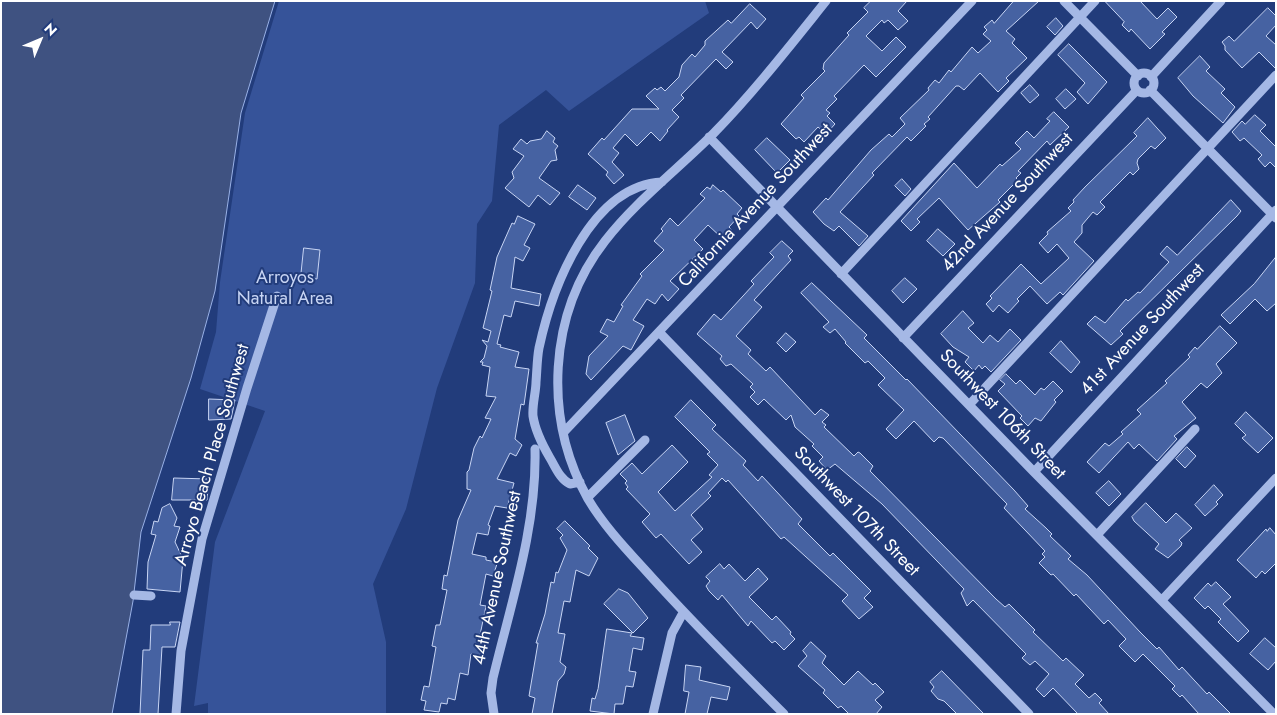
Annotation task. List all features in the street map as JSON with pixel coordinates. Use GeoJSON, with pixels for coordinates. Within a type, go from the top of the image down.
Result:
{"type":"FeatureCollection","features":[{"type":"Feature","properties":{"kind":"street"},"geometry":{"type":"LineString","coordinates":[[784,714],[683,613],[601,519],[580,482],[563,433],[559,397],[558,356],[563,325],[574,294],[603,243],[621,221],[709,138],[766,75],[826,1]]}},
{"type":"Feature","properties":{"kind":"street","name":"California Avenue Southwest"},"geometry":{"type":"LineString","coordinates":[[563,433],[972,1]]}},
{"type":"Feature","properties":{"kind":"street"},"geometry":{"type":"LineString","coordinates":[[1064,1],[1138,76]]}},
{"type":"Feature","properties":{"kind":"street"},"geometry":{"type":"LineString","coordinates":[[841,274],[1095,1]]}},
{"type":"Feature","properties":{"kind":"street"},"geometry":{"type":"LineString","coordinates":[[1150,77],[1221,1]]}},
{"type":"Feature","properties":{"kind":"street"},"geometry":{"type":"LineString","coordinates":[[1143,74],[1150,77],[1153,85],[1150,90],[1144,93],[1137,90],[1134,84],[1138,76],[1143,74]]}},
{"type":"Feature","properties":{"kind":"street"},"geometry":{"type":"LineString","coordinates":[[969,405],[1276,75]]}},
{"type":"Feature","properties":{"kind":"street","name":"42nd Avenue Southwest"},"geometry":{"type":"LineString","coordinates":[[903,338],[1137,90]]}},
{"type":"Feature","properties":{"kind":"street"},"geometry":{"type":"LineString","coordinates":[[1150,90],[1274,214]]}},
{"type":"Feature","properties":{"kind":"street","name":"Southwest 106th Street"},"geometry":{"type":"LineString","coordinates":[[709,138],[1034,472],[1274,714]]}},
{"type":"Feature","properties":{"kind":"street"},"geometry":{"type":"LineString","coordinates":[[580,482],[570,484],[560,476],[539,434],[534,416],[539,350],[548,310],[562,272],[590,228],[610,205],[632,188],[646,183],[662,182]]}},
{"type":"Feature","properties":{"kind":"street","name":"41st Avenue Southwest"},"geometry":{"type":"LineString","coordinates":[[1034,472],[1274,214]]}},
{"type":"Feature","properties":{"kind":"street","name":"Arroyo Beach Place Southwest"},"geometry":{"type":"LineString","coordinates":[[176,714],[181,651],[202,539],[247,388],[277,296]]}},
{"type":"Feature","properties":{"kind":"street","name":"Southwest 107th Street"},"geometry":{"type":"LineString","coordinates":[[659,332],[1029,714]]}},
{"type":"Feature","properties":{"kind":"street"},"geometry":{"type":"LineString","coordinates":[[1097,535],[1195,429]]}},
{"type":"Feature","properties":{"kind":"street"},"geometry":{"type":"LineString","coordinates":[[588,498],[645,440]]}},
{"type":"Feature","properties":{"kind":"street","name":"44th Avenue Southwest"},"geometry":{"type":"LineString","coordinates":[[494,714],[491,693],[493,678],[528,536],[534,498],[534,450]]}},
{"type":"Feature","properties":{"kind":"street"},"geometry":{"type":"LineString","coordinates":[[1162,600],[1276,478]]}},
{"type":"Feature","properties":{"kind":"street"},"geometry":{"type":"LineString","coordinates":[[134,595],[151,596]]}},
{"type":"Feature","properties":{"kind":"street"},"geometry":{"type":"LineString","coordinates":[[653,714],[672,633],[683,613]]}},
{"type":"Feature","properties":{"kind":"green space","name":"Arroyos Natural Area"},"geometry":{"type":"Polygon","coordinates":[[[279,1],[705,1],[709,13],[569,111],[546,90],[499,125],[492,201],[477,224],[475,283],[437,388],[406,509],[373,584],[386,642],[386,714],[208,714],[208,703],[194,706],[215,542],[265,411],[200,389],[216,332],[220,282],[245,113],[279,1]]]}},
{"type":"Feature","properties":{"kind":"shaded area"},"geometry":{"type":"Polygon","coordinates":[[[1,1],[275,1],[241,113],[215,291],[191,378],[141,532],[133,601],[112,714],[1,714],[1,1]]]}},
{"type":"Feature","properties":{"kind":"building"},"geometry":{"type":"Polygon","coordinates":[[[871,1],[907,1],[898,11],[908,21],[898,30],[888,20],[884,23],[882,20],[866,36],[882,51],[896,37],[906,47],[876,77],[864,65],[834,96],[837,99],[826,110],[830,113],[827,116],[835,124],[826,134],[818,127],[804,142],[799,137],[796,139],[781,124],[804,98],[801,95],[825,71],[823,69],[824,63],[849,35],[847,33],[868,12],[864,8],[871,1]]]}},
{"type":"Feature","properties":{"kind":"building"},"geometry":{"type":"Polygon","coordinates":[[[1014,1],[1039,1],[1006,31],[1015,39],[1012,43],[1027,58],[1006,78],[1009,81],[998,92],[980,73],[964,90],[956,86],[928,117],[930,119],[924,124],[926,126],[911,141],[907,137],[872,173],[874,175],[840,212],[868,236],[859,246],[839,226],[834,231],[824,224],[813,212],[826,198],[828,200],[871,150],[889,134],[892,137],[905,124],[900,118],[929,90],[928,88],[935,80],[939,83],[972,47],[978,53],[991,41],[983,34],[987,30],[984,27],[992,20],[994,23],[1014,1]]]}},
{"type":"Feature","properties":{"kind":"building"},"geometry":{"type":"Polygon","coordinates":[[[1105,1],[1140,1],[1157,19],[1168,8],[1177,17],[1162,32],[1165,34],[1150,49],[1131,29],[1129,32],[1122,25],[1124,22],[1105,1]]]}},
{"type":"Feature","properties":{"kind":"building"},"geometry":{"type":"Polygon","coordinates":[[[750,4],[766,19],[757,29],[751,22],[722,52],[733,62],[726,69],[716,59],[681,95],[684,98],[672,110],[679,117],[660,141],[651,132],[637,146],[625,134],[613,148],[619,153],[612,162],[624,175],[614,184],[606,175],[608,172],[588,154],[602,138],[604,140],[632,109],[659,109],[646,96],[655,88],[657,90],[661,87],[665,91],[679,77],[682,65],[692,54],[695,57],[705,45],[705,41],[728,20],[731,23],[750,4]]]}},
{"type":"Feature","properties":{"kind":"building"},"geometry":{"type":"Polygon","coordinates":[[[1268,8],[1276,16],[1276,25],[1266,36],[1276,45],[1276,69],[1259,52],[1242,68],[1225,50],[1222,42],[1229,36],[1234,41],[1268,8]]]}},
{"type":"Feature","properties":{"kind":"building"},"geometry":{"type":"Polygon","coordinates":[[[1056,18],[1063,26],[1055,35],[1047,27],[1056,18]]]}},
{"type":"Feature","properties":{"kind":"building"},"geometry":{"type":"Polygon","coordinates":[[[1069,44],[1107,82],[1088,104],[1077,92],[1085,83],[1058,55],[1069,44]]]}},
{"type":"Feature","properties":{"kind":"building"},"geometry":{"type":"Polygon","coordinates":[[[1200,56],[1210,67],[1206,71],[1225,89],[1221,93],[1235,107],[1223,123],[1193,96],[1178,78],[1200,56]]]}},
{"type":"Feature","properties":{"kind":"building"},"geometry":{"type":"Polygon","coordinates":[[[1030,85],[1039,95],[1030,103],[1021,93],[1030,85]]]}},
{"type":"Feature","properties":{"kind":"building"},"geometry":{"type":"Polygon","coordinates":[[[1066,89],[1076,99],[1065,109],[1056,99],[1066,89]]]}},
{"type":"Feature","properties":{"kind":"building"},"geometry":{"type":"Polygon","coordinates":[[[1054,112],[1069,127],[1050,145],[1047,141],[1018,171],[1021,173],[1016,178],[1018,180],[998,200],[1000,202],[968,230],[939,198],[917,219],[920,222],[911,231],[901,221],[954,163],[977,188],[1000,164],[1002,166],[1021,149],[1015,143],[1027,131],[1034,138],[1050,121],[1047,119],[1054,112]]]}},
{"type":"Feature","properties":{"kind":"building"},"geometry":{"type":"Polygon","coordinates":[[[1255,115],[1266,125],[1260,131],[1276,147],[1276,168],[1270,162],[1265,167],[1258,159],[1262,155],[1244,138],[1240,141],[1232,132],[1242,121],[1245,124],[1255,115]]]}},
{"type":"Feature","properties":{"kind":"building"},"geometry":{"type":"Polygon","coordinates":[[[1148,118],[1166,138],[1155,149],[1151,146],[1138,159],[1139,169],[1133,175],[1130,172],[1100,202],[1105,207],[1097,215],[1093,212],[1082,225],[1082,233],[1074,242],[1094,261],[1063,295],[1060,292],[1047,304],[1030,286],[1017,299],[1019,301],[1008,313],[999,305],[993,312],[986,304],[992,298],[990,296],[1021,264],[1041,284],[1069,258],[1057,244],[1048,253],[1039,243],[1048,234],[1047,232],[1071,211],[1068,208],[1074,202],[1073,200],[1137,136],[1134,133],[1148,118]]]}},
{"type":"Feature","properties":{"kind":"building"},"geometry":{"type":"Polygon","coordinates":[[[547,131],[555,138],[553,142],[558,146],[555,150],[557,160],[551,161],[539,178],[560,193],[550,205],[538,195],[529,207],[505,188],[514,178],[512,172],[524,156],[513,149],[521,139],[527,144],[530,141],[541,139],[547,131]]]}},
{"type":"Feature","properties":{"kind":"building"},"geometry":{"type":"Polygon","coordinates":[[[767,138],[790,160],[777,173],[755,150],[767,138]]]}},
{"type":"Feature","properties":{"kind":"building"},"geometry":{"type":"Polygon","coordinates":[[[902,179],[911,189],[905,196],[895,186],[902,179]]]}},
{"type":"Feature","properties":{"kind":"building"},"geometry":{"type":"Polygon","coordinates":[[[578,185],[596,198],[587,210],[569,197],[578,185]]]}},
{"type":"Feature","properties":{"kind":"building"},"geometry":{"type":"Polygon","coordinates":[[[713,185],[721,192],[723,190],[742,208],[737,214],[739,216],[729,227],[732,230],[723,239],[708,225],[694,240],[703,249],[670,281],[679,289],[668,301],[662,294],[655,304],[647,299],[633,320],[644,326],[631,350],[623,346],[591,380],[586,374],[589,356],[608,336],[600,332],[607,319],[614,322],[623,306],[621,305],[642,276],[640,274],[664,250],[654,241],[663,231],[661,229],[670,218],[678,226],[705,198],[700,194],[707,187],[710,189],[713,185]]]}},
{"type":"Feature","properties":{"kind":"building"},"geometry":{"type":"Polygon","coordinates":[[[1231,200],[1241,211],[1237,216],[1120,331],[1123,334],[1111,345],[1087,324],[1095,316],[1105,323],[1126,299],[1128,301],[1138,292],[1140,293],[1169,262],[1160,254],[1167,246],[1177,255],[1231,200]]]}},
{"type":"Feature","properties":{"kind":"building"},"geometry":{"type":"Polygon","coordinates":[[[518,216],[535,224],[524,245],[530,248],[523,261],[515,257],[511,288],[541,294],[539,306],[515,301],[511,317],[504,315],[497,344],[501,345],[500,347],[519,352],[515,367],[529,369],[524,405],[521,404],[515,439],[522,445],[516,456],[510,453],[497,479],[514,483],[507,508],[495,506],[488,525],[490,526],[488,535],[477,533],[472,554],[486,557],[486,560],[496,562],[497,564],[493,576],[486,574],[480,605],[486,606],[479,640],[483,640],[480,656],[471,654],[468,675],[460,673],[455,700],[448,698],[447,704],[441,703],[439,712],[424,710],[426,701],[421,700],[424,686],[429,687],[436,647],[432,646],[436,625],[440,625],[447,590],[442,589],[444,575],[447,576],[458,520],[471,490],[467,489],[467,472],[474,448],[480,436],[482,438],[491,419],[485,418],[496,397],[486,396],[490,367],[482,365],[483,362],[480,362],[484,358],[487,346],[482,340],[488,342],[491,331],[483,328],[492,291],[490,290],[497,257],[512,223],[514,224],[518,216]]]}},
{"type":"Feature","properties":{"kind":"building"},"geometry":{"type":"Polygon","coordinates":[[[938,229],[955,244],[943,256],[927,241],[938,229]]]}},
{"type":"Feature","properties":{"kind":"building"},"geometry":{"type":"Polygon","coordinates":[[[782,241],[793,251],[788,256],[791,260],[754,300],[762,307],[736,336],[751,350],[748,354],[766,371],[770,367],[815,415],[821,409],[829,415],[822,422],[826,425],[824,427],[854,456],[858,452],[860,453],[873,466],[870,471],[996,599],[1005,607],[1009,604],[1035,630],[1033,632],[1063,661],[1066,658],[1084,675],[1075,684],[1089,698],[1095,693],[1102,700],[1099,703],[1109,714],[1078,714],[1053,688],[1044,697],[1036,689],[1049,674],[1035,661],[1030,665],[1022,658],[1026,654],[973,600],[967,606],[961,593],[964,589],[882,504],[835,464],[827,470],[819,461],[823,457],[812,446],[814,444],[795,427],[791,415],[786,420],[764,399],[758,405],[750,397],[755,392],[750,387],[753,384],[731,364],[726,366],[720,359],[722,356],[697,334],[714,314],[721,320],[754,284],[751,281],[774,257],[770,253],[782,241]]]}},
{"type":"Feature","properties":{"kind":"building"},"geometry":{"type":"Polygon","coordinates":[[[304,248],[320,250],[317,279],[301,277],[304,248]]]}},
{"type":"Feature","properties":{"kind":"building"},"geometry":{"type":"Polygon","coordinates":[[[1276,257],[1276,303],[1267,311],[1255,299],[1230,324],[1221,315],[1254,284],[1276,257]]]}},
{"type":"Feature","properties":{"kind":"building"},"geometry":{"type":"Polygon","coordinates":[[[905,278],[917,289],[903,303],[892,291],[905,278]]]}},
{"type":"Feature","properties":{"kind":"building"},"geometry":{"type":"Polygon","coordinates":[[[812,283],[867,335],[864,338],[907,379],[1014,490],[1028,506],[1025,509],[1052,534],[1050,536],[1071,556],[1068,559],[1087,575],[1157,649],[1159,647],[1179,670],[1182,667],[1207,694],[1209,692],[1231,714],[1199,714],[1182,695],[1180,697],[1172,689],[1175,686],[1143,654],[1135,662],[1119,646],[1126,639],[1108,620],[1104,624],[1076,594],[1074,596],[1053,574],[1051,575],[1039,563],[1045,557],[1042,554],[1045,551],[1004,508],[1007,504],[943,438],[939,437],[934,442],[914,421],[896,439],[886,429],[904,410],[878,385],[885,378],[868,361],[865,363],[845,343],[835,329],[830,333],[823,327],[829,322],[801,293],[812,283]]]}},
{"type":"Feature","properties":{"kind":"building"},"geometry":{"type":"Polygon","coordinates":[[[963,311],[974,323],[968,328],[983,343],[990,335],[998,342],[1010,329],[1021,340],[991,372],[985,366],[982,369],[979,365],[974,371],[965,362],[969,357],[953,347],[941,334],[963,311]]]}},
{"type":"Feature","properties":{"kind":"building"},"geometry":{"type":"Polygon","coordinates":[[[1220,326],[1237,343],[1216,364],[1222,373],[1207,388],[1201,383],[1182,402],[1196,418],[1174,436],[1177,439],[1157,461],[1139,444],[1134,449],[1128,442],[1099,473],[1087,462],[1105,443],[1109,446],[1123,434],[1121,432],[1141,414],[1137,410],[1167,383],[1165,381],[1190,357],[1188,355],[1195,347],[1197,349],[1220,326]]]}},
{"type":"Feature","properties":{"kind":"building"},"geometry":{"type":"Polygon","coordinates":[[[786,333],[796,342],[786,352],[777,343],[786,333]]]}},
{"type":"Feature","properties":{"kind":"building"},"geometry":{"type":"Polygon","coordinates":[[[1061,341],[1080,362],[1071,373],[1050,353],[1061,341]]]}},
{"type":"Feature","properties":{"kind":"building"},"geometry":{"type":"Polygon","coordinates":[[[1006,374],[1016,384],[1020,380],[1035,395],[1041,388],[1044,390],[1053,381],[1063,391],[1054,400],[1056,402],[1041,421],[1035,418],[1028,426],[1020,418],[1022,416],[998,391],[1005,384],[1000,380],[1006,374]]]}},
{"type":"Feature","properties":{"kind":"building"},"geometry":{"type":"Polygon","coordinates":[[[209,399],[235,400],[231,419],[209,420],[209,399]]]}},
{"type":"Feature","properties":{"kind":"building"},"geometry":{"type":"Polygon","coordinates":[[[691,400],[716,425],[712,429],[746,461],[743,465],[758,481],[762,476],[802,519],[798,524],[830,556],[833,553],[871,591],[864,598],[873,607],[859,619],[842,601],[848,595],[784,537],[781,539],[728,480],[726,482],[722,478],[708,493],[711,496],[691,515],[703,529],[691,540],[702,552],[689,564],[661,534],[656,538],[642,522],[650,514],[626,489],[628,487],[625,483],[627,481],[620,474],[632,463],[642,474],[672,445],[688,462],[658,492],[675,511],[712,477],[709,475],[718,465],[707,454],[710,452],[675,417],[691,400]]]}},
{"type":"Feature","properties":{"kind":"building"},"geometry":{"type":"Polygon","coordinates":[[[1246,412],[1273,438],[1258,453],[1242,438],[1246,435],[1235,424],[1246,412]]]}},
{"type":"Feature","properties":{"kind":"building"},"geometry":{"type":"Polygon","coordinates":[[[625,415],[635,441],[618,455],[606,423],[625,415]]]}},
{"type":"Feature","properties":{"kind":"building"},"geometry":{"type":"Polygon","coordinates":[[[1187,447],[1196,456],[1185,468],[1176,459],[1187,447]]]}},
{"type":"Feature","properties":{"kind":"building"},"geometry":{"type":"Polygon","coordinates":[[[174,478],[209,479],[207,500],[172,500],[174,478]]]}},
{"type":"Feature","properties":{"kind":"building"},"geometry":{"type":"Polygon","coordinates":[[[1109,481],[1121,494],[1109,506],[1096,493],[1109,481]]]}},
{"type":"Feature","properties":{"kind":"building"},"geometry":{"type":"Polygon","coordinates":[[[1214,485],[1223,495],[1216,502],[1218,504],[1205,516],[1195,505],[1214,485]]]}},
{"type":"Feature","properties":{"kind":"building"},"geometry":{"type":"Polygon","coordinates":[[[1146,503],[1166,523],[1176,513],[1192,528],[1179,540],[1182,543],[1181,546],[1168,558],[1155,549],[1159,544],[1132,517],[1146,503]]]}},
{"type":"Feature","properties":{"kind":"building"},"geometry":{"type":"Polygon","coordinates":[[[170,504],[177,518],[174,526],[180,527],[175,542],[183,559],[180,592],[147,589],[148,562],[156,535],[151,534],[154,521],[158,522],[162,508],[170,504]]]}},
{"type":"Feature","properties":{"kind":"building"},"geometry":{"type":"Polygon","coordinates":[[[565,521],[590,546],[588,548],[598,558],[589,576],[576,570],[570,602],[564,601],[558,633],[565,634],[560,662],[566,667],[564,674],[558,681],[552,714],[532,714],[535,698],[529,696],[538,643],[536,643],[545,614],[551,582],[554,583],[556,572],[558,573],[567,550],[560,538],[563,535],[557,529],[565,521]]]}},
{"type":"Feature","properties":{"kind":"building"},"geometry":{"type":"Polygon","coordinates":[[[1270,528],[1276,535],[1276,563],[1265,574],[1262,571],[1256,578],[1237,560],[1266,529],[1267,531],[1270,528]]]}},
{"type":"Feature","properties":{"kind":"building"},"geometry":{"type":"Polygon","coordinates":[[[720,564],[724,569],[729,564],[745,581],[758,568],[768,579],[749,597],[772,620],[776,616],[791,632],[790,634],[795,639],[784,650],[775,641],[772,643],[751,621],[748,626],[722,595],[718,600],[709,591],[706,586],[710,581],[706,577],[720,564]]]}},
{"type":"Feature","properties":{"kind":"building"},"geometry":{"type":"Polygon","coordinates":[[[1216,582],[1231,597],[1223,604],[1249,631],[1238,642],[1218,622],[1221,619],[1208,606],[1205,609],[1194,598],[1208,583],[1211,586],[1216,582]]]}},
{"type":"Feature","properties":{"kind":"building"},"geometry":{"type":"Polygon","coordinates":[[[619,589],[628,593],[648,618],[633,633],[604,604],[619,589]]]}},
{"type":"Feature","properties":{"kind":"building"},"geometry":{"type":"Polygon","coordinates":[[[170,622],[180,622],[175,647],[162,647],[158,714],[140,714],[143,650],[150,650],[151,625],[170,625],[170,622]]]}},
{"type":"Feature","properties":{"kind":"building"},"geometry":{"type":"Polygon","coordinates":[[[607,629],[632,633],[630,636],[644,638],[642,650],[633,648],[629,671],[636,672],[633,687],[626,686],[623,704],[615,704],[614,714],[590,711],[592,698],[595,699],[598,689],[607,629]]]}},
{"type":"Feature","properties":{"kind":"building"},"geometry":{"type":"Polygon","coordinates":[[[1265,638],[1276,648],[1276,661],[1268,670],[1250,654],[1265,638]]]}},
{"type":"Feature","properties":{"kind":"building"},"geometry":{"type":"Polygon","coordinates":[[[811,642],[826,656],[822,663],[844,685],[858,671],[884,692],[875,700],[882,707],[876,714],[849,714],[841,706],[838,708],[823,693],[825,690],[798,666],[807,656],[803,651],[811,642]]]}},
{"type":"Feature","properties":{"kind":"building"},"geometry":{"type":"Polygon","coordinates":[[[686,665],[701,667],[699,680],[730,687],[727,700],[711,697],[707,714],[685,714],[689,692],[684,691],[686,665]]]}},
{"type":"Feature","properties":{"kind":"building"},"geometry":{"type":"Polygon","coordinates":[[[942,671],[984,714],[957,714],[944,701],[938,699],[931,691],[934,687],[930,682],[942,671]]]}}]}
